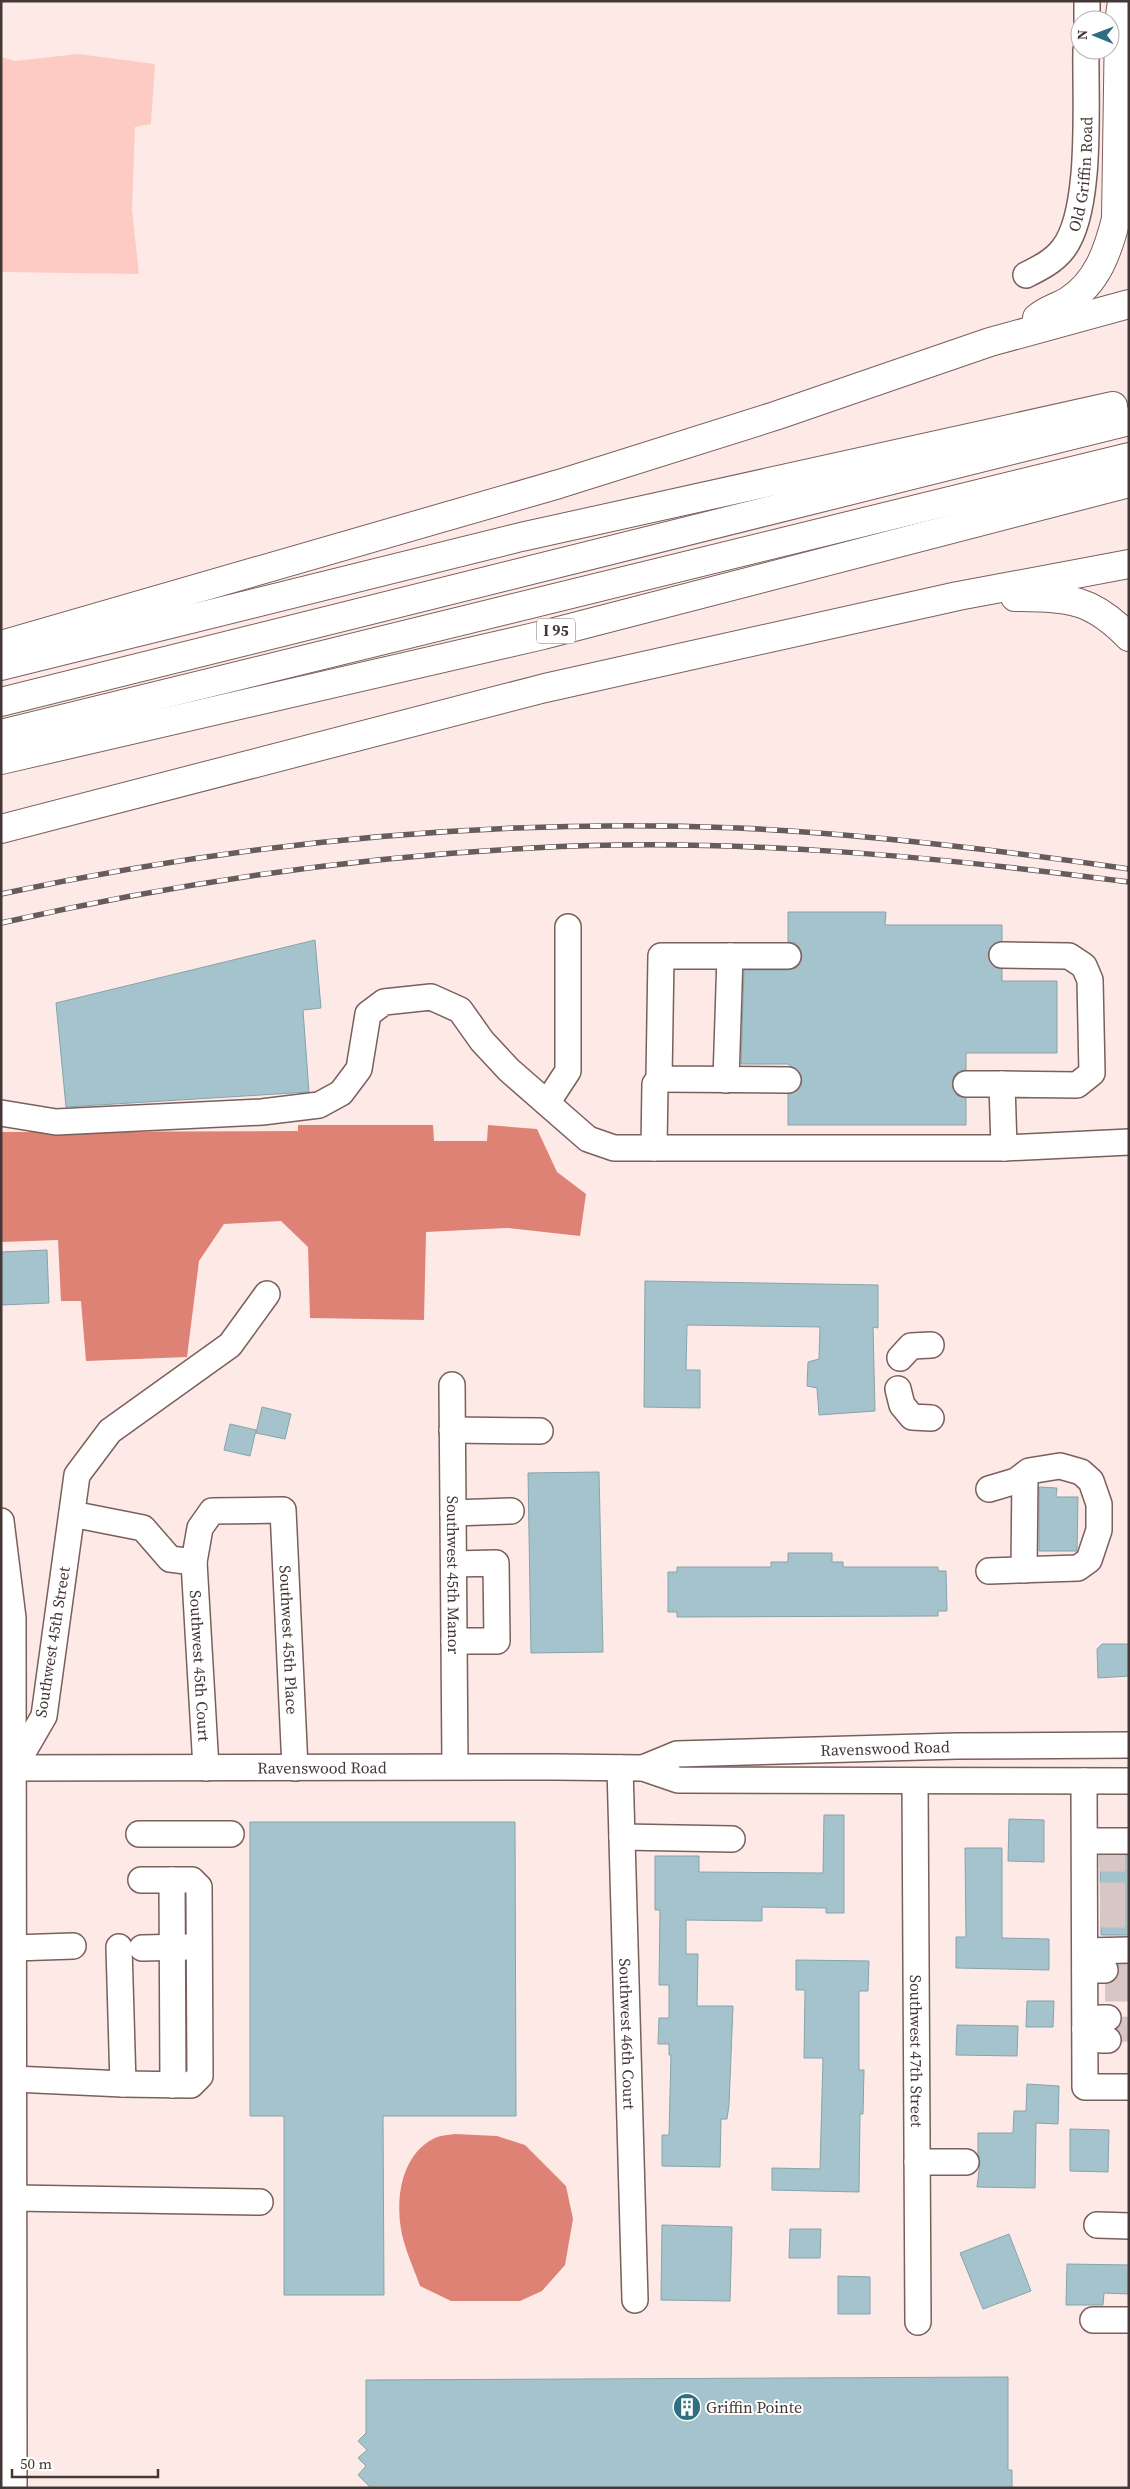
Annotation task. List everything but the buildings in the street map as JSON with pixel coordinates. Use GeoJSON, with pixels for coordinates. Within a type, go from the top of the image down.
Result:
{"type":"FeatureCollection","features":[{"type":"Feature","properties":{"kind":"highway"},"geometry":{"type":"LineString","coordinates":[[1020,334],[1041,314],[1070,300],[1093,278],[1108,250],[1116,219],[1119,23],[1122,1]]}},
{"type":"Feature","properties":{"kind":"highway"},"geometry":{"type":"LineString","coordinates":[[1,645],[559,484],[775,416],[990,342],[1129,304]]}},
{"type":"Feature","properties":{"kind":"highway"},"geometry":{"type":"LineString","coordinates":[[1,702],[1111,419],[1129,403]]}},
{"type":"Feature","properties":{"kind":"highway"},"geometry":{"type":"LineString","coordinates":[[1,666],[521,537],[1111,419]]}},
{"type":"Feature","properties":{"kind":"highway"},"geometry":{"type":"LineString","coordinates":[[1,734],[1117,472]]}},
{"type":"Feature","properties":{"kind":"highway","name":"I 95"},"geometry":{"type":"LineString","coordinates":[[1,760],[543,635],[1117,472]]}},
{"type":"Feature","properties":{"kind":"highway"},"geometry":{"type":"LineString","coordinates":[[1,829],[545,688],[958,596],[1129,564]]}},
{"type":"Feature","properties":{"kind":"highway"},"geometry":{"type":"LineString","coordinates":[[958,596],[1053,598],[1083,603],[1110,618],[1129,637]]}},
{"type":"Feature","properties":{"kind":"street","name":"Old Griffin Road"},"geometry":{"type":"LineString","coordinates":[[1026,275],[1046,264],[1063,249],[1074,230],[1078,218],[1083,177],[1086,60]]}},
{"type":"Feature","properties":{"kind":"street"},"geometry":{"type":"LineString","coordinates":[[547,1103],[568,1071],[568,927]]}},
{"type":"Feature","properties":{"kind":"street"},"geometry":{"type":"LineString","coordinates":[[966,1084],[1077,1085],[1092,1073],[1090,980],[1084,966],[1069,956],[1002,955]]}},
{"type":"Feature","properties":{"kind":"street"},"geometry":{"type":"LineString","coordinates":[[654,1148],[655,1084],[659,1079],[660,956],[788,956]]}},
{"type":"Feature","properties":{"kind":"street"},"geometry":{"type":"LineString","coordinates":[[726,1080],[730,956]]}},
{"type":"Feature","properties":{"kind":"street"},"geometry":{"type":"LineString","coordinates":[[1,1113],[56,1122],[262,1112],[319,1105],[341,1093],[358,1070],[368,1014],[384,1002],[431,997],[460,1010],[482,1041],[504,1064],[588,1139],[614,1148],[1004,1148],[1129,1142]]}},
{"type":"Feature","properties":{"kind":"street"},"geometry":{"type":"LineString","coordinates":[[659,1079],[788,1080]]}},
{"type":"Feature","properties":{"kind":"street"},"geometry":{"type":"LineString","coordinates":[[1002,1084],[1004,1148]]}},
{"type":"Feature","properties":{"kind":"street","name":"Southwest 45th Street"},"geometry":{"type":"LineString","coordinates":[[14,2488],[8,2370],[14,2198],[8,2169],[14,2079],[14,1948],[8,1768],[44,1716],[77,1475],[110,1431],[230,1345],[266,1294]]}},
{"type":"Feature","properties":{"kind":"street"},"geometry":{"type":"LineString","coordinates":[[900,1358],[911,1346],[931,1346]]}},
{"type":"Feature","properties":{"kind":"street","name":"Southwest 45th Manor"},"geometry":{"type":"LineString","coordinates":[[452,1385],[455,1766]]}},
{"type":"Feature","properties":{"kind":"street"},"geometry":{"type":"LineString","coordinates":[[898,1389],[902,1406],[912,1417],[931,1418]]}},
{"type":"Feature","properties":{"kind":"street"},"geometry":{"type":"LineString","coordinates":[[452,1430],[540,1431]]}},
{"type":"Feature","properties":{"kind":"street"},"geometry":{"type":"LineString","coordinates":[[988,1571],[1078,1568],[1089,1560],[1100,1530],[1099,1504],[1091,1481],[1081,1472],[1060,1466],[1029,1471],[1016,1481],[989,1489]]}},
{"type":"Feature","properties":{"kind":"street"},"geometry":{"type":"LineString","coordinates":[[1024,1570],[1025,1474]]}},
{"type":"Feature","properties":{"kind":"street","name":"Southwest 45th Court"},"geometry":{"type":"LineString","coordinates":[[206,1768],[194,1562],[200,1528],[212,1511],[283,1510]]}},
{"type":"Feature","properties":{"kind":"street","name":"Southwest 45th Place"},"geometry":{"type":"LineString","coordinates":[[283,1510],[295,1768]]}},
{"type":"Feature","properties":{"kind":"street"},"geometry":{"type":"LineString","coordinates":[[453,1513],[511,1511]]}},
{"type":"Feature","properties":{"kind":"street"},"geometry":{"type":"LineString","coordinates":[[72,1514],[144,1528],[170,1559],[194,1562]]}},
{"type":"Feature","properties":{"kind":"street"},"geometry":{"type":"LineString","coordinates":[[1,1521],[4,1568],[14,1618],[8,1768]]}},
{"type":"Feature","properties":{"kind":"street"},"geometry":{"type":"LineString","coordinates":[[454,1564],[496,1563],[497,1641],[454,1641]]}},
{"type":"Feature","properties":{"kind":"street","name":"Ravenswood Road"},"geometry":{"type":"LineString","coordinates":[[632,1768],[677,1754],[957,1746],[1129,1745]]}},
{"type":"Feature","properties":{"kind":"street","name":"Ravenswood Road"},"geometry":{"type":"LineString","coordinates":[[8,1768],[455,1766],[632,1768],[678,1780],[1129,1781]]}},
{"type":"Feature","properties":{"kind":"street","name":"Southwest 46th Court"},"geometry":{"type":"LineString","coordinates":[[632,1768],[622,1837],[635,2300]]}},
{"type":"Feature","properties":{"kind":"street"},"geometry":{"type":"LineString","coordinates":[[1084,1781],[1090,1853],[1093,1974],[1111,2033],[1085,2087],[1129,2088]]}},
{"type":"Feature","properties":{"kind":"street","name":"Southwest 47th Street"},"geometry":{"type":"LineString","coordinates":[[915,1782],[918,2322]]}},
{"type":"Feature","properties":{"kind":"street"},"geometry":{"type":"LineString","coordinates":[[139,1834],[231,1834]]}},
{"type":"Feature","properties":{"kind":"street"},"geometry":{"type":"LineString","coordinates":[[622,1837],[732,1839]]}},
{"type":"Feature","properties":{"kind":"street"},"geometry":{"type":"LineString","coordinates":[[1090,1853],[1129,1841]]}},
{"type":"Feature","properties":{"kind":"street"},"geometry":{"type":"LineString","coordinates":[[14,2079],[191,2085],[200,2076],[199,1887],[192,1880],[141,1880]]}},
{"type":"Feature","properties":{"kind":"street"},"geometry":{"type":"LineString","coordinates":[[172,1880],[173,2085]]}},
{"type":"Feature","properties":{"kind":"street"},"geometry":{"type":"LineString","coordinates":[[14,1948],[73,1946]]}},
{"type":"Feature","properties":{"kind":"street"},"geometry":{"type":"LineString","coordinates":[[123,2084],[131,1947],[199,1947]]}},
{"type":"Feature","properties":{"kind":"street"},"geometry":{"type":"LineString","coordinates":[[1093,1974],[1129,1950]]}},
{"type":"Feature","properties":{"kind":"street"},"geometry":{"type":"LineString","coordinates":[[917,2162],[966,2162]]}},
{"type":"Feature","properties":{"kind":"street"},"geometry":{"type":"LineString","coordinates":[[14,2198],[260,2202]]}},
{"type":"Feature","properties":{"kind":"street"},"geometry":{"type":"LineString","coordinates":[[1097,2225],[1129,2226]]}},
{"type":"Feature","properties":{"kind":"street"},"geometry":{"type":"LineString","coordinates":[[1093,2320],[1129,2320]]}},
{"type":"Feature","properties":{"kind":"shaded area"},"geometry":{"type":"Polygon","coordinates":[[[78,54],[155,64],[151,124],[135,127],[132,209],[139,274],[1,272],[1,57],[15,61],[78,54]]]}},
{"type":"Feature","properties":{"kind":"shaded area"},"geometry":{"type":"Polygon","coordinates":[[[298,1125],[433,1125],[434,1141],[487,1141],[488,1125],[537,1129],[557,1172],[586,1194],[580,1236],[507,1228],[426,1232],[424,1320],[310,1318],[308,1247],[281,1221],[224,1224],[199,1261],[187,1357],[86,1361],[81,1301],[61,1301],[58,1240],[1,1242],[1,1132],[298,1131],[298,1125]]]}},
{"type":"Feature","properties":{"kind":"shaded area"},"geometry":{"type":"Polygon","coordinates":[[[455,2134],[497,2136],[525,2145],[566,2186],[573,2219],[565,2265],[542,2291],[520,2301],[451,2301],[420,2286],[401,2229],[399,2215],[402,2185],[412,2158],[421,2147],[435,2138],[455,2134]]]}},
{"type":"Feature","properties":{"kind":"tunnel"},"geometry":{"type":"LineString","coordinates":[[1100,1859],[1129,1859]]}},
{"type":"Feature","properties":{"kind":"tunnel"},"geometry":{"type":"LineString","coordinates":[[1100,1895],[1129,1895]]}},
{"type":"Feature","properties":{"kind":"tunnel"},"geometry":{"type":"LineString","coordinates":[[1100,1915],[1129,1915]]}},
{"type":"Feature","properties":{"kind":"tunnel"},"geometry":{"type":"LineString","coordinates":[[1105,1970],[1129,1969]]}},
{"type":"Feature","properties":{"kind":"tunnel"},"geometry":{"type":"LineString","coordinates":[[1105,1989],[1129,1989]]}},
{"type":"Feature","properties":{"kind":"tunnel"},"geometry":{"type":"LineString","coordinates":[[1108,2030],[1129,2029]]}},
{"type":"Feature","properties":{"kind":"railway"},"geometry":{"type":"LineString","coordinates":[[1,894],[184,860],[275,848],[460,831],[553,827],[738,828],[836,834],[983,849],[1129,869]]}},
{"type":"Feature","properties":{"kind":"railway"},"geometry":{"type":"LineString","coordinates":[[1,923],[199,884],[331,865],[465,852],[607,845],[756,847],[831,851],[980,864],[1129,882]]}},
{"type":"Feature","properties":{"kind":"place","name":"Griffin Pointe"},"geometry":{"type":"Point","coordinates":[687,2407]}}]}
